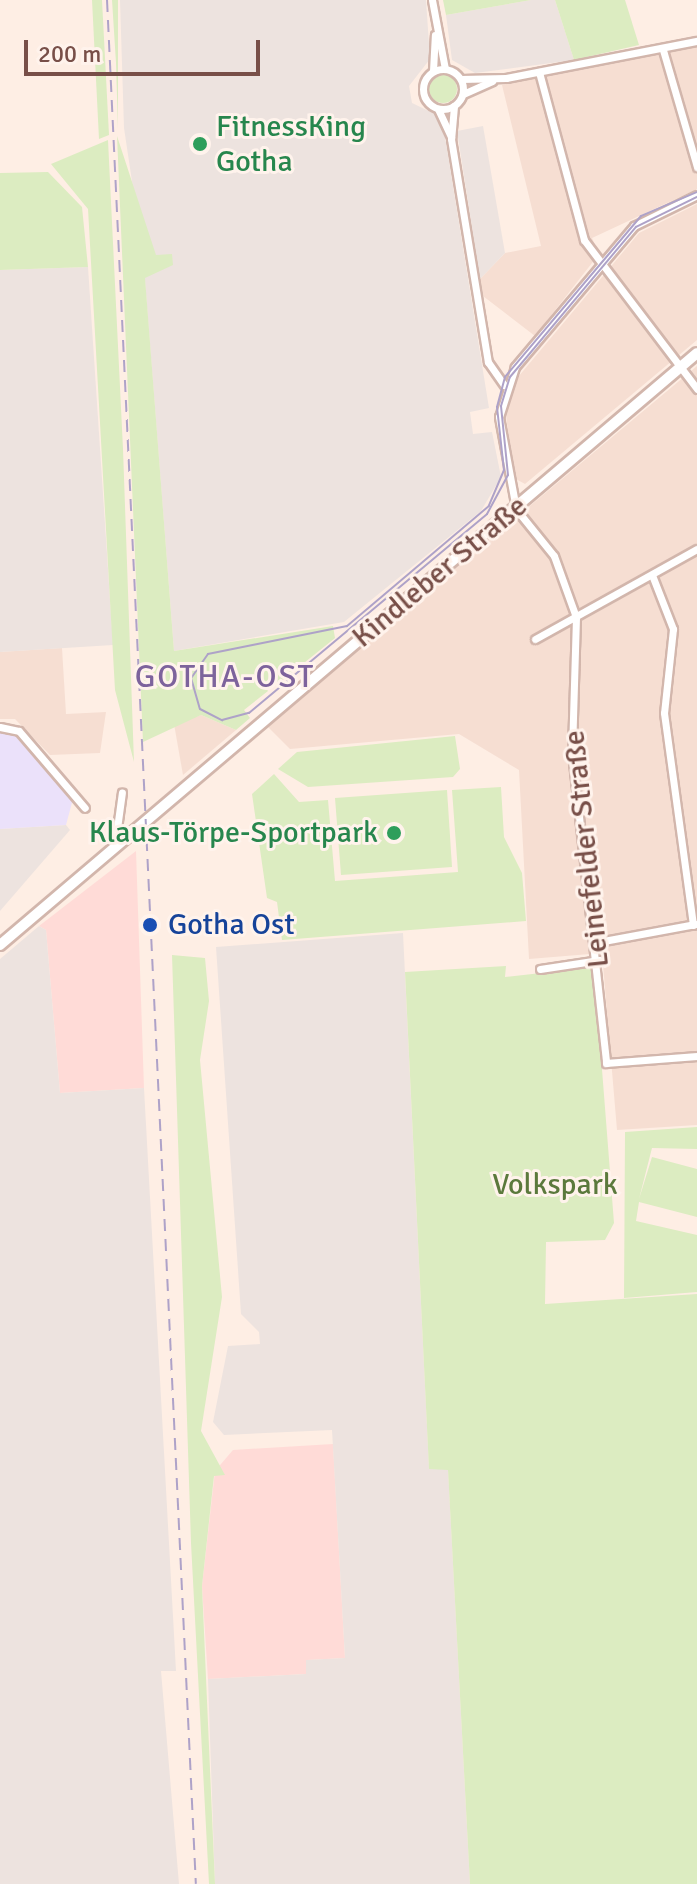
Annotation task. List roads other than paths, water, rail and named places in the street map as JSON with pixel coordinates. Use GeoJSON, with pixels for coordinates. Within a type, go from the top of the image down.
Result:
{"type":"FeatureCollection","features":[{"type":"Feature","properties":{"kind":"main road","name":"Kindleber Straße"},"geometry":{"type":"LineString","coordinates":[[0,945],[697,353]]}},
{"type":"Feature","properties":{"kind":"street"},"geometry":{"type":"LineString","coordinates":[[432,0],[445,69]]}},
{"type":"Feature","properties":{"kind":"street"},"geometry":{"type":"LineString","coordinates":[[435,24],[433,71],[423,92],[437,109],[451,139]]}},
{"type":"Feature","properties":{"kind":"street"},"geometry":{"type":"LineString","coordinates":[[433,71],[445,69],[461,79],[498,79],[663,50],[697,41]]}},
{"type":"Feature","properties":{"kind":"street"},"geometry":{"type":"LineString","coordinates":[[663,50],[697,167]]}},
{"type":"Feature","properties":{"kind":"street"},"geometry":{"type":"LineString","coordinates":[[539,72],[574,214],[602,264],[697,389]]}},
{"type":"Feature","properties":{"kind":"street"},"geometry":{"type":"LineString","coordinates":[[461,79],[463,94]]}},
{"type":"Feature","properties":{"kind":"street"},"geometry":{"type":"LineString","coordinates":[[498,79],[463,94],[454,106],[451,139],[488,362],[504,385]]}},
{"type":"Feature","properties":{"kind":"street"},"geometry":{"type":"LineString","coordinates":[[437,109],[454,106]]}},
{"type":"Feature","properties":{"kind":"street"},"geometry":{"type":"LineString","coordinates":[[516,509],[499,417],[504,385],[643,218],[697,195]]}},
{"type":"Feature","properties":{"kind":"street","name":"Leinefelder Straße"},"geometry":{"type":"LineString","coordinates":[[516,509],[554,556],[576,617],[572,753],[598,942],[606,1063],[697,1056]]}},
{"type":"Feature","properties":{"kind":"street"},"geometry":{"type":"LineString","coordinates":[[535,639],[697,549]]}},
{"type":"Feature","properties":{"kind":"street"},"geometry":{"type":"LineString","coordinates":[[598,942],[695,924],[664,713],[673,629],[652,575]]}},
{"type":"Feature","properties":{"kind":"street"},"geometry":{"type":"LineString","coordinates":[[0,727],[19,731],[85,808]]}},
{"type":"Feature","properties":{"kind":"street"},"geometry":{"type":"LineString","coordinates":[[115,843],[122,792]]}},
{"type":"Feature","properties":{"kind":"street"},"geometry":{"type":"LineString","coordinates":[[540,969],[599,960]]}},
{"type":"Feature","properties":{"kind":"tram line"},"geometry":{"type":"LineString","coordinates":[[697,192],[641,216],[505,377],[497,407],[504,470],[489,506],[347,626],[208,654],[191,678],[200,709],[222,720],[249,713],[487,514],[508,475],[501,406],[510,377],[636,227],[697,197]]}},
{"type":"Feature","properties":{"kind":"railway"},"geometry":{"type":"LineString","coordinates":[[107,0],[196,1884]]}},
{"type":"Feature","properties":{"kind":"place","name":"FitnessKing Gotha"},"geometry":{"type":"Point","coordinates":[200,144]}},
{"type":"Feature","properties":{"kind":"place","name":"Klaus-Törpe-Sportpark"},"geometry":{"type":"Point","coordinates":[394,833]}},
{"type":"Feature","properties":{"kind":"place","name":"Gotha Ost"},"geometry":{"type":"Point","coordinates":[150,925]}},
{"type":"Feature","properties":{"kind":"district","name":"GOTHA-OST"},"geometry":{"type":"Point","coordinates":[225,677]}},
{"type":"Feature","properties":{"kind":"park label","name":"Volkspark"},"geometry":{"type":"Point","coordinates":[555,1185]}}]}
